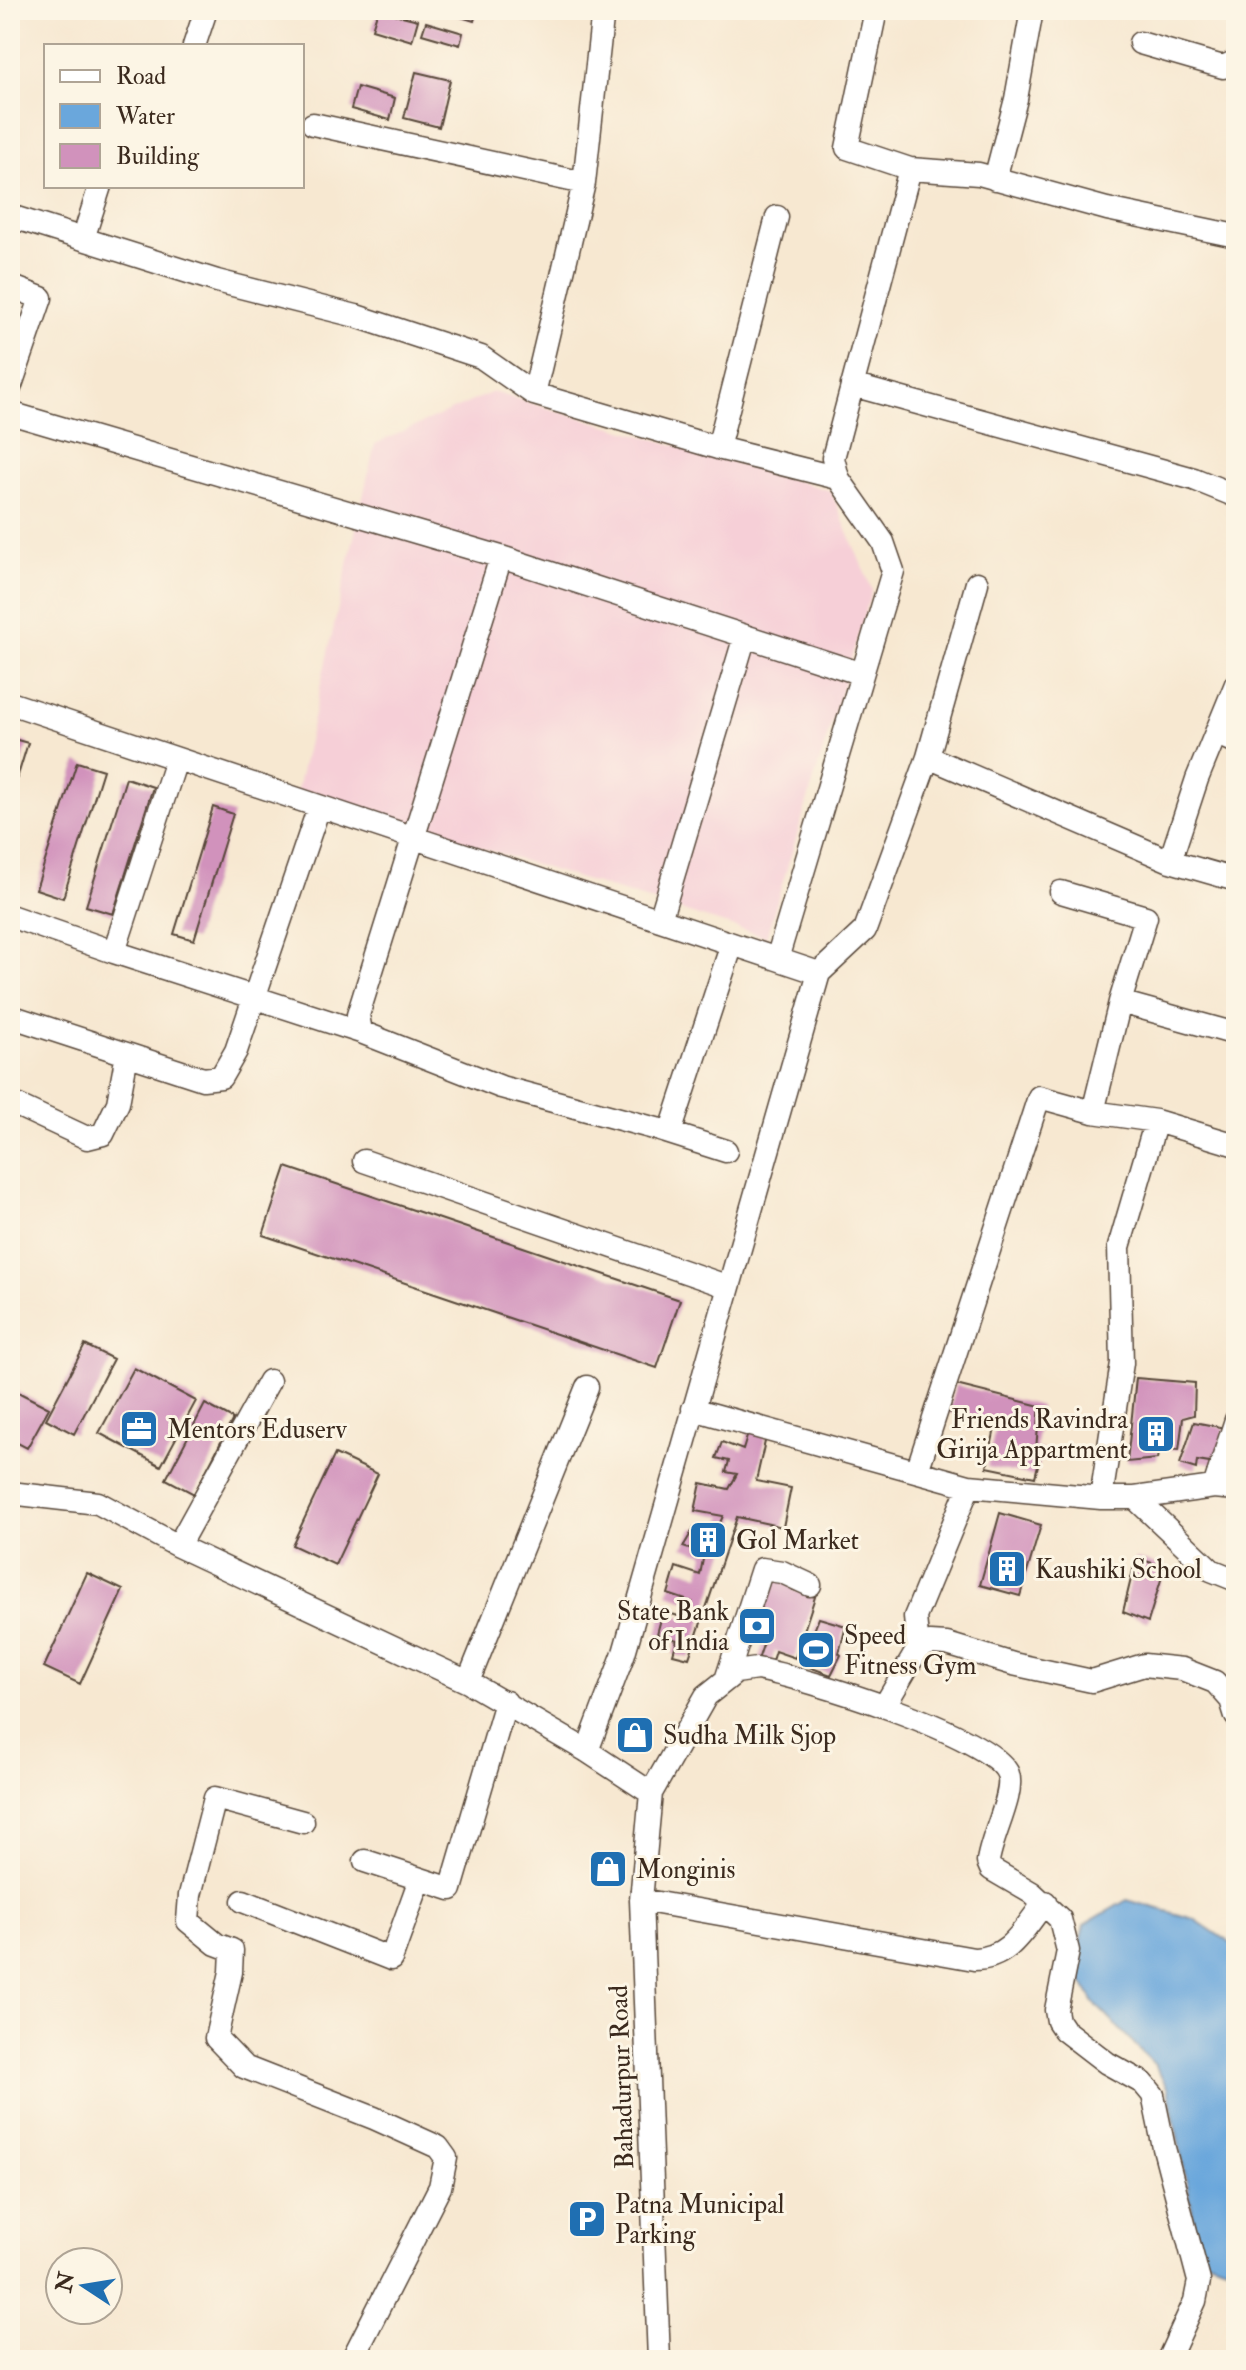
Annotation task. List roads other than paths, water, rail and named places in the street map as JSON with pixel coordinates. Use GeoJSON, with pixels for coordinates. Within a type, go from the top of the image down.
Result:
{"type":"FeatureCollection","features":[{"type":"Feature","properties":{"kind":"street"},"geometry":{"type":"LineString","coordinates":[[195,44],[206,10]]}},
{"type":"Feature","properties":{"kind":"street"},"geometry":{"type":"LineString","coordinates":[[534,394],[584,183],[603,10]]}},
{"type":"Feature","properties":{"kind":"street"},"geometry":{"type":"LineString","coordinates":[[876,10],[847,148],[910,169],[979,174],[1107,209],[1236,236]]}},
{"type":"Feature","properties":{"kind":"street"},"geometry":{"type":"LineString","coordinates":[[995,179],[1016,99],[1032,10]]}},
{"type":"Feature","properties":{"kind":"street"},"geometry":{"type":"LineString","coordinates":[[1140,43],[1223,67],[1236,61]]}},
{"type":"Feature","properties":{"kind":"street"},"geometry":{"type":"LineString","coordinates":[[313,124],[584,183]]}},
{"type":"Feature","properties":{"kind":"street"},"geometry":{"type":"LineString","coordinates":[[777,959],[893,571],[883,542],[838,478],[833,458],[910,169]]}},
{"type":"Feature","properties":{"kind":"street"},"geometry":{"type":"LineString","coordinates":[[83,239],[99,188]]}},
{"type":"Feature","properties":{"kind":"street"},"geometry":{"type":"LineString","coordinates":[[10,216],[217,281],[356,316],[481,357],[534,394],[718,448],[838,478]]}},
{"type":"Feature","properties":{"kind":"street"},"geometry":{"type":"LineString","coordinates":[[718,448],[777,217]]}},
{"type":"Feature","properties":{"kind":"street"},"geometry":{"type":"LineString","coordinates":[[10,286],[41,298],[10,388]]}},
{"type":"Feature","properties":{"kind":"street"},"geometry":{"type":"LineString","coordinates":[[852,385],[1194,479],[1236,496]]}},
{"type":"Feature","properties":{"kind":"street"},"geometry":{"type":"LineString","coordinates":[[10,413],[501,557],[862,674]]}},
{"type":"Feature","properties":{"kind":"street"},"geometry":{"type":"LineString","coordinates":[[361,1032],[358,1015],[501,557]]}},
{"type":"Feature","properties":{"kind":"street"},"geometry":{"type":"LineString","coordinates":[[587,1751],[624,1653],[819,973],[865,930],[928,757],[977,583]]}},
{"type":"Feature","properties":{"kind":"street"},"geometry":{"type":"LineString","coordinates":[[660,920],[745,636]]}},
{"type":"Feature","properties":{"kind":"street"},"geometry":{"type":"LineString","coordinates":[[1170,861],[1197,779],[1226,738],[1236,684]]}},
{"type":"Feature","properties":{"kind":"street"},"geometry":{"type":"LineString","coordinates":[[10,703],[819,973]]}},
{"type":"Feature","properties":{"kind":"street"},"geometry":{"type":"LineString","coordinates":[[928,757],[1170,861],[1236,880]]}},
{"type":"Feature","properties":{"kind":"street"},"geometry":{"type":"LineString","coordinates":[[114,952],[176,760]]}},
{"type":"Feature","properties":{"kind":"street"},"geometry":{"type":"LineString","coordinates":[[10,1016],[203,1079],[221,1077],[236,1051],[319,807]]}},
{"type":"Feature","properties":{"kind":"street"},"geometry":{"type":"LineString","coordinates":[[1061,892],[1146,917],[1120,1002],[1093,1112]]}},
{"type":"Feature","properties":{"kind":"street"},"geometry":{"type":"LineString","coordinates":[[10,916],[361,1032],[501,1087],[726,1151]]}},
{"type":"Feature","properties":{"kind":"street"},"geometry":{"type":"LineString","coordinates":[[670,1133],[732,944]]}},
{"type":"Feature","properties":{"kind":"street"},"geometry":{"type":"LineString","coordinates":[[1120,1002],[1236,1034]]}},
{"type":"Feature","properties":{"kind":"street"},"geometry":{"type":"LineString","coordinates":[[10,1102],[87,1138],[103,1134],[118,1103],[127,1054]]}},
{"type":"Feature","properties":{"kind":"street"},"geometry":{"type":"LineString","coordinates":[[917,1471],[1039,1097],[1093,1112],[1156,1121],[1236,1145]]}},
{"type":"Feature","properties":{"kind":"street"},"geometry":{"type":"LineString","coordinates":[[1101,1498],[1122,1363],[1119,1247],[1156,1121]]}},
{"type":"Feature","properties":{"kind":"street"},"geometry":{"type":"LineString","coordinates":[[364,1161],[729,1287]]}},
{"type":"Feature","properties":{"kind":"street"},"geometry":{"type":"LineString","coordinates":[[178,1546],[269,1381]]}},
{"type":"Feature","properties":{"kind":"street"},"geometry":{"type":"LineString","coordinates":[[468,1682],[587,1387]]}},
{"type":"Feature","properties":{"kind":"street"},"geometry":{"type":"LineString","coordinates":[[693,1409],[969,1486],[1101,1498],[1135,1498],[1225,1488],[1236,1420]]}},
{"type":"Feature","properties":{"kind":"street"},"geometry":{"type":"LineString","coordinates":[[918,1649],[915,1617],[969,1486]]}},
{"type":"Feature","properties":{"kind":"street"},"geometry":{"type":"LineString","coordinates":[[10,1493],[98,1503],[178,1546],[468,1682],[587,1751],[651,1793],[706,1696],[736,1672],[757,1669],[885,1705],[973,1744],[1005,1768],[1010,1785],[988,1862],[991,1869],[1045,1902],[1060,1919],[1068,1951],[1056,2010],[1058,2021],[1064,2030],[1107,2063],[1143,2083],[1153,2095],[1199,2281],[1195,2301],[1168,2360]]}},
{"type":"Feature","properties":{"kind":"street"},"geometry":{"type":"LineString","coordinates":[[1135,1498],[1211,1570],[1236,1580]]}},
{"type":"Feature","properties":{"kind":"street"},"geometry":{"type":"LineString","coordinates":[[726,1680],[762,1569],[782,1572],[810,1585]]}},
{"type":"Feature","properties":{"kind":"street"},"geometry":{"type":"LineString","coordinates":[[885,1705],[918,1649],[930,1643],[947,1644],[1013,1664],[1092,1681],[1144,1665],[1182,1669],[1215,1682],[1231,1700],[1236,1716]]}},
{"type":"Feature","properties":{"kind":"street"},"geometry":{"type":"LineString","coordinates":[[365,1861],[451,1889],[506,1702]]}},
{"type":"Feature","properties":{"kind":"street","name":"Bahadurpur Road"},"geometry":{"type":"LineString","coordinates":[[651,1793],[641,1900],[659,2360]]}},
{"type":"Feature","properties":{"kind":"street"},"geometry":{"type":"LineString","coordinates":[[303,1822],[215,1798],[190,1895],[188,1921],[216,1944],[232,1950],[231,1972],[216,2038],[244,2067],[374,2118],[438,2147],[446,2158],[440,2187],[352,2360]]}},
{"type":"Feature","properties":{"kind":"street"},"geometry":{"type":"LineString","coordinates":[[243,1901],[391,1959],[420,1879]]}},
{"type":"Feature","properties":{"kind":"street"},"geometry":{"type":"LineString","coordinates":[[641,1900],[974,1959],[989,1959],[1006,1951],[1045,1902]]}},
{"type":"Feature","properties":{"kind":"water"},"geometry":{"type":"Polygon","coordinates":[[[1127,1900],[1194,1919],[1236,1947],[1236,2269],[1198,2257],[1194,2219],[1168,2089],[1155,2065],[1094,2003],[1074,1967],[1084,1925],[1127,1900]]]}},
{"type":"Feature","properties":{"kind":"place","name":"Mentors Eduserv"},"geometry":{"type":"Point","coordinates":[139,1429]}},
{"type":"Feature","properties":{"kind":"place","name":"Friends Ravindra Girija Appartment"},"geometry":{"type":"Point","coordinates":[1156,1434]}},
{"type":"Feature","properties":{"kind":"place","name":"Gol Market"},"geometry":{"type":"Point","coordinates":[708,1540]}},
{"type":"Feature","properties":{"kind":"place","name":"Kaushiki School"},"geometry":{"type":"Point","coordinates":[1007,1569]}},
{"type":"Feature","properties":{"kind":"place","name":"State Bank of India"},"geometry":{"type":"Point","coordinates":[757,1626]}},
{"type":"Feature","properties":{"kind":"place","name":"Speed Fitness Gym"},"geometry":{"type":"Point","coordinates":[816,1650]}},
{"type":"Feature","properties":{"kind":"place","name":"Sudha Milk Sjop"},"geometry":{"type":"Point","coordinates":[635,1735]}},
{"type":"Feature","properties":{"kind":"place","name":"Monginis"},"geometry":{"type":"Point","coordinates":[608,1869]}},
{"type":"Feature","properties":{"kind":"place","name":"Patna Municipal Parking"},"geometry":{"type":"Point","coordinates":[587,2219]}}]}
